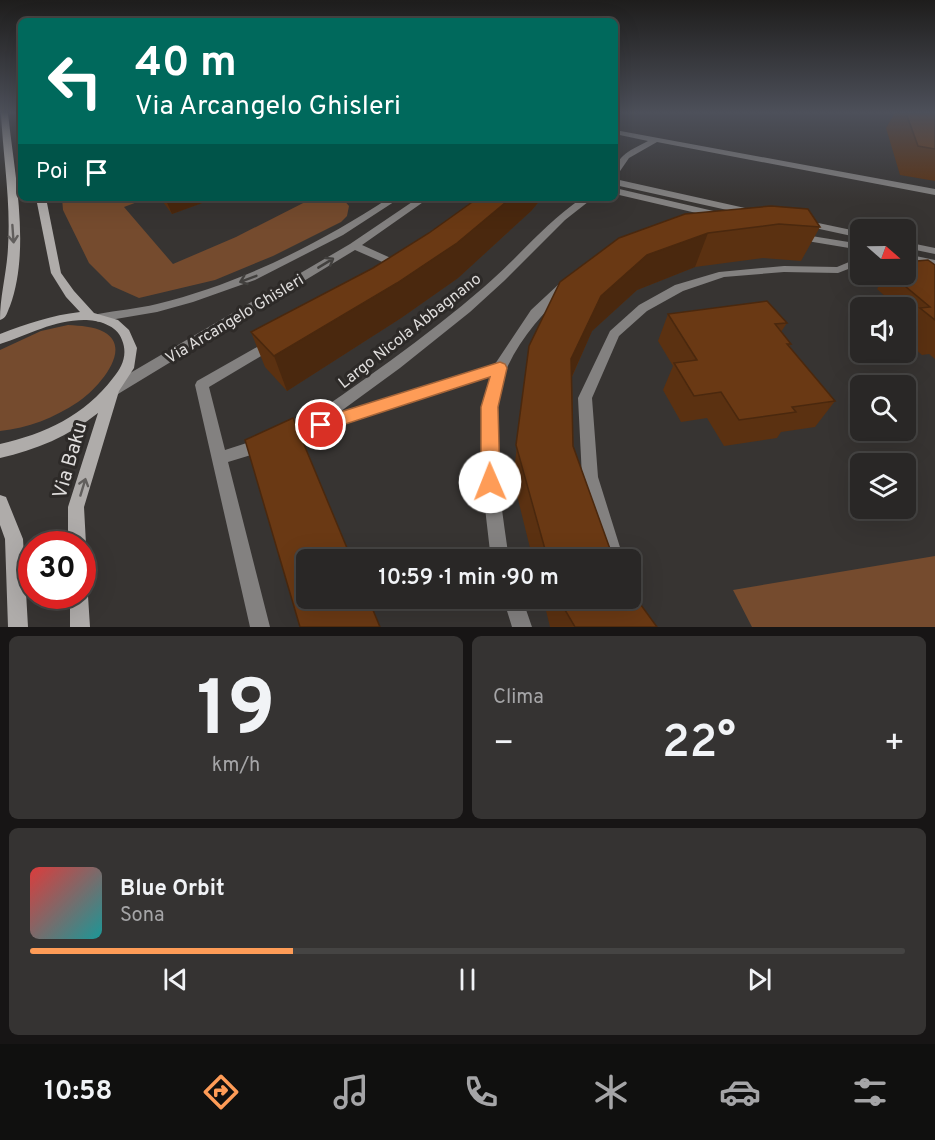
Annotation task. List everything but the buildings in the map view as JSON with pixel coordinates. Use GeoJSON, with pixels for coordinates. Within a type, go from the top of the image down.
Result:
{"type":"FeatureCollection","features":[{"type":"Feature","properties":{"kind":"main road"},"geometry":{"type":"LineString","coordinates":[[0,315],[7,303],[15,260],[6,142]]}},
{"type":"Feature","properties":{"kind":"main road"},"geometry":{"type":"LineString","coordinates":[[42,201],[56,273],[69,294],[94,317]]}},
{"type":"Feature","properties":{"kind":"main road"},"geometry":{"type":"LineString","coordinates":[[0,339],[33,325],[68,317],[94,317],[120,326],[131,342],[129,364],[113,390],[99,405],[69,426],[22,447],[0,451]]}},
{"type":"Feature","properties":{"kind":"main road","name":"Via Baku"},"geometry":{"type":"LineString","coordinates":[[77,531],[76,507],[113,390]]}},
{"type":"Feature","properties":{"kind":"main road"},"geometry":{"type":"LineString","coordinates":[[0,503],[14,539],[18,627]]}},
{"type":"Feature","properties":{"kind":"main road"},"geometry":{"type":"LineString","coordinates":[[79,609],[80,627]]}},
{"type":"Feature","properties":{"kind":"street"},"geometry":{"type":"LineString","coordinates":[[618,168],[626,156],[650,142]]}},
{"type":"Feature","properties":{"kind":"street"},"geometry":{"type":"LineString","coordinates":[[666,142],[935,192]]}},
{"type":"Feature","properties":{"kind":"street"},"geometry":{"type":"LineString","coordinates":[[618,183],[760,219],[618,192]]}},
{"type":"Feature","properties":{"kind":"street","name":"Via Arcangelo Ghisleri"},"geometry":{"type":"LineString","coordinates":[[94,317],[156,308],[224,288],[264,273],[356,224],[388,201]]}},
{"type":"Feature","properties":{"kind":"street","name":"Via Arcangelo Ghisleri"},"geometry":{"type":"LineString","coordinates":[[113,390],[354,246],[420,201]]}},
{"type":"Feature","properties":{"kind":"street","name":"Largo Nicola Abbagnano"},"geometry":{"type":"LineString","coordinates":[[287,436],[375,380],[453,321],[499,280],[569,210],[583,201]]}},
{"type":"Feature","properties":{"kind":"street"},"geometry":{"type":"LineString","coordinates":[[850,235],[791,229],[850,244]]}},
{"type":"Feature","properties":{"kind":"street"},"geometry":{"type":"LineString","coordinates":[[354,246],[401,267]]}},
{"type":"Feature","properties":{"kind":"street"},"geometry":{"type":"LineString","coordinates":[[916,247],[935,251]]}},
{"type":"Feature","properties":{"kind":"street"},"geometry":{"type":"LineString","coordinates":[[916,259],[935,263]]}},
{"type":"Feature","properties":{"kind":"street"},"geometry":{"type":"LineString","coordinates":[[612,549],[590,477],[585,398],[614,334],[643,308],[670,293],[723,274],[784,269],[838,270],[850,265]]}},
{"type":"Feature","properties":{"kind":"street"},"geometry":{"type":"LineString","coordinates":[[499,549],[490,482],[489,407],[500,368],[535,313],[571,280]]}},
{"type":"Feature","properties":{"kind":"street"},"geometry":{"type":"LineString","coordinates":[[260,627],[202,385],[281,338]]}},
{"type":"Feature","properties":{"kind":"street"},"geometry":{"type":"LineString","coordinates":[[220,458],[500,368]]}},
{"type":"Feature","properties":{"kind":"street"},"geometry":{"type":"LineString","coordinates":[[516,609],[522,627]]}},
{"type":"Feature","properties":{"kind":"shaded area"},"geometry":{"type":"Polygon","coordinates":[[[62,201],[140,201],[124,207],[173,264],[236,237],[307,201],[345,201],[349,206],[347,216],[341,222],[273,256],[215,280],[139,298],[112,286],[89,263],[63,210],[62,201]]]}},
{"type":"Feature","properties":{"kind":"shaded area"},"geometry":{"type":"Polygon","coordinates":[[[68,325],[96,329],[112,339],[115,349],[114,359],[102,380],[85,397],[69,408],[31,425],[0,431],[0,350],[41,331],[68,325]]]}},
{"type":"Feature","properties":{"kind":"shaded area"},"geometry":{"type":"Polygon","coordinates":[[[935,556],[935,627],[752,627],[733,590],[935,556]]]}},
{"type":"Feature","properties":{"kind":"route"},"geometry":{"type":"LineString","coordinates":[[321,425],[500,368],[489,407],[490,482]]}}]}
